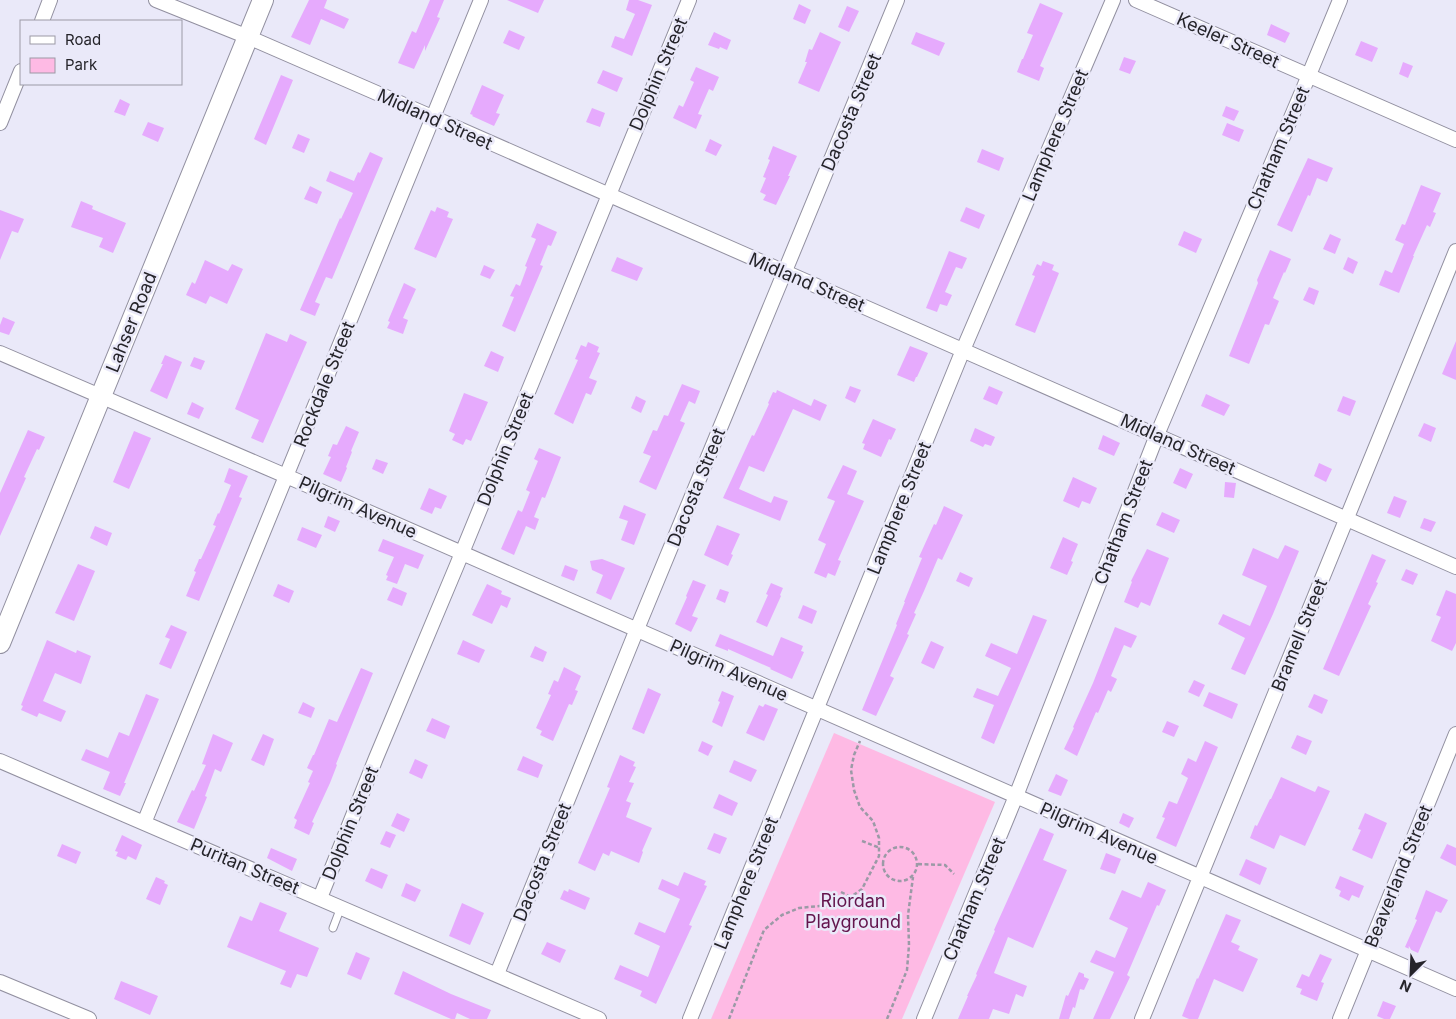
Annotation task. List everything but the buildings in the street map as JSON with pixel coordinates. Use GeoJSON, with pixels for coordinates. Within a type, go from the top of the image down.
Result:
{"type":"FeatureCollection","features":[{"type":"Feature","properties":{"kind":"main road","name":"Lahser Road"},"geometry":{"type":"LineString","coordinates":[[0,643],[263,0]]}},
{"type":"Feature","properties":{"kind":"street"},"geometry":{"type":"LineString","coordinates":[[42,20],[50,0]]}},
{"type":"Feature","properties":{"kind":"street","name":"Midland Street"},"geometry":{"type":"LineString","coordinates":[[156,0],[432,118],[1456,566]]}},
{"type":"Feature","properties":{"kind":"street","name":"Rockdale Street"},"geometry":{"type":"LineString","coordinates":[[144,823],[481,0]]}},
{"type":"Feature","properties":{"kind":"street","name":"Dolphin Street"},"geometry":{"type":"LineString","coordinates":[[320,898],[689,0]]}},
{"type":"Feature","properties":{"kind":"street","name":"Dacosta Street"},"geometry":{"type":"LineString","coordinates":[[496,974],[784,272],[898,0]]}},
{"type":"Feature","properties":{"kind":"street","name":"Lamphere Street"},"geometry":{"type":"LineString","coordinates":[[690,1019],[963,350],[1113,0]]}},
{"type":"Feature","properties":{"kind":"street","name":"Keeler Street"},"geometry":{"type":"LineString","coordinates":[[1136,0],[1456,140]]}},
{"type":"Feature","properties":{"kind":"street","name":"Chatham Street"},"geometry":{"type":"LineString","coordinates":[[924,1019],[1016,796],[1157,435],[1340,0]]}},
{"type":"Feature","properties":{"kind":"street"},"geometry":{"type":"LineString","coordinates":[[0,123],[20,73]]}},
{"type":"Feature","properties":{"kind":"street","name":"Bramell Street"},"geometry":{"type":"LineString","coordinates":[[1142,1019],[1456,251]]}},
{"type":"Feature","properties":{"kind":"street","name":"Pilgrim Avenue"},"geometry":{"type":"LineString","coordinates":[[0,353],[637,629],[1456,989]]}},
{"type":"Feature","properties":{"kind":"street","name":"Beaverland Street"},"geometry":{"type":"LineString","coordinates":[[1340,1019],[1456,734]]}},
{"type":"Feature","properties":{"kind":"street","name":"Puritan Street"},"geometry":{"type":"LineString","coordinates":[[0,761],[599,1019]]}},
{"type":"Feature","properties":{"kind":"street"},"geometry":{"type":"LineString","coordinates":[[0,982],[89,1019]]}},
{"type":"Feature","properties":{"kind":"lane"},"geometry":{"type":"LineString","coordinates":[[333,928],[341,908]]}},
{"type":"Feature","properties":{"kind":"path"},"geometry":{"type":"LineString","coordinates":[[729,1019],[764,930],[782,915],[799,908],[841,904],[862,889],[879,856],[879,838],[873,821],[860,807],[850,770],[854,755],[865,730]]}},
{"type":"Feature","properties":{"kind":"path"},"geometry":{"type":"LineString","coordinates":[[862,841],[880,848]]}},
{"type":"Feature","properties":{"kind":"path"},"geometry":{"type":"LineString","coordinates":[[887,1019],[907,970],[909,945],[908,915],[913,877],[918,864],[913,852],[907,848],[894,848],[888,852],[883,864],[884,871],[888,876],[900,882],[913,877]]}},
{"type":"Feature","properties":{"kind":"path"},"geometry":{"type":"LineString","coordinates":[[879,856],[884,858]]}},
{"type":"Feature","properties":{"kind":"path"},"geometry":{"type":"LineString","coordinates":[[918,864],[945,866],[954,874]]}},
{"type":"Feature","properties":{"kind":"path"},"geometry":{"type":"LineString","coordinates":[[841,892],[851,897]]}},
{"type":"Feature","properties":{"kind":"green space","name":"Riordan Playground"},"geometry":{"type":"Polygon","coordinates":[[[834,733],[995,802],[902,1019],[711,1019],[834,733]]]}}]}
